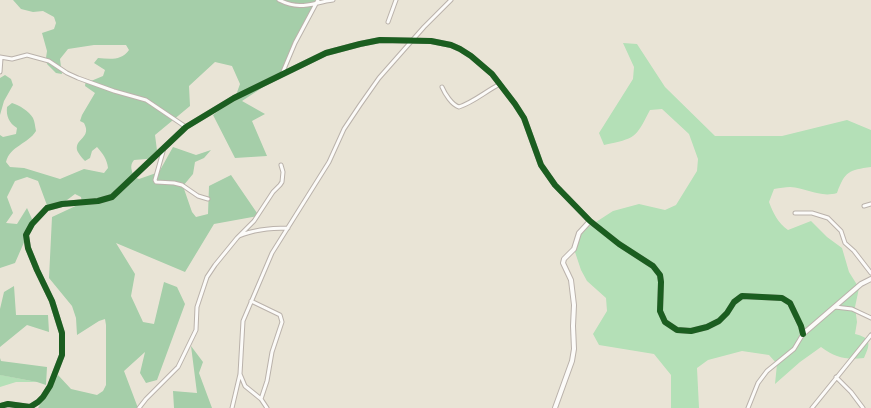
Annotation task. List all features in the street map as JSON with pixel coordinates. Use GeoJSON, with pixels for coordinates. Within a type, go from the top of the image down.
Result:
{"type":"FeatureCollection","features":[{"type":"Feature","properties":{"kind":"street"},"geometry":{"type":"LineString","coordinates":[[279,0],[296,6],[315,5],[333,0]]}},
{"type":"Feature","properties":{"kind":"street"},"geometry":{"type":"LineString","coordinates":[[282,75],[295,43],[318,0]]}},
{"type":"Feature","properties":{"kind":"street"},"geometry":{"type":"LineString","coordinates":[[388,22],[396,0]]}},
{"type":"Feature","properties":{"kind":"street"},"geometry":{"type":"LineString","coordinates":[[232,408],[240,374],[243,321],[272,253],[330,162],[344,129],[379,78],[429,21],[451,0]]}},
{"type":"Feature","properties":{"kind":"street"},"geometry":{"type":"LineString","coordinates":[[0,406],[15,405],[30,407],[43,397],[50,386],[62,355],[62,333],[52,301],[28,248],[26,235],[32,224],[48,208],[62,204],[98,201],[112,197],[186,127],[234,98],[326,53],[380,40],[431,41],[451,45],[460,49],[492,74],[524,118],[541,165],[546,174],[590,221],[619,244],[653,266],[660,275],[660,312],[665,322],[677,330],[692,331],[707,327],[719,321],[738,298],[748,296],[782,298],[790,303],[801,326],[803,334]]}},
{"type":"Feature","properties":{"kind":"street"},"geometry":{"type":"LineString","coordinates":[[0,72],[1,57],[12,59],[27,55],[48,61],[78,78],[114,91],[146,100],[186,127]]}},
{"type":"Feature","properties":{"kind":"street"},"geometry":{"type":"LineString","coordinates":[[442,87],[445,94],[455,105],[459,107],[474,100],[500,84]]}},
{"type":"Feature","properties":{"kind":"street"},"geometry":{"type":"LineString","coordinates":[[164,148],[155,180],[156,182],[182,185],[198,196],[208,199]]}},
{"type":"Feature","properties":{"kind":"street"},"geometry":{"type":"LineString","coordinates":[[139,408],[178,367],[196,330],[197,307],[207,277],[214,265],[257,217],[273,192],[282,182],[283,170],[280,165]]}},
{"type":"Feature","properties":{"kind":"street"},"geometry":{"type":"LineString","coordinates":[[864,206],[871,204]]}},
{"type":"Feature","properties":{"kind":"street"},"geometry":{"type":"LineString","coordinates":[[795,213],[812,213],[828,218],[838,227],[845,243],[854,251],[871,273]]}},
{"type":"Feature","properties":{"kind":"street"},"geometry":{"type":"LineString","coordinates":[[555,408],[572,361],[574,349],[574,305],[571,280],[563,263],[564,259],[574,249],[579,233],[590,221]]}},
{"type":"Feature","properties":{"kind":"street"},"geometry":{"type":"LineString","coordinates":[[237,238],[248,232],[258,230],[288,228]]}},
{"type":"Feature","properties":{"kind":"street"},"geometry":{"type":"LineString","coordinates":[[748,408],[758,383],[767,371],[794,349],[803,334],[834,306],[860,284],[871,279]]}},
{"type":"Feature","properties":{"kind":"street"},"geometry":{"type":"LineString","coordinates":[[251,301],[280,315],[282,322],[272,352],[267,381],[261,399]]}},
{"type":"Feature","properties":{"kind":"street"},"geometry":{"type":"LineString","coordinates":[[834,306],[852,309],[871,318]]}},
{"type":"Feature","properties":{"kind":"street"},"geometry":{"type":"LineString","coordinates":[[812,408],[871,335]]}},
{"type":"Feature","properties":{"kind":"street"},"geometry":{"type":"LineString","coordinates":[[240,374],[245,386],[261,399],[267,408]]}},
{"type":"Feature","properties":{"kind":"street"},"geometry":{"type":"LineString","coordinates":[[836,377],[851,392],[863,408]]}},
{"type":"Feature","properties":{"kind":"green space"},"geometry":{"type":"Polygon","coordinates":[[[13,0],[319,0],[296,43],[283,74],[242,101],[265,114],[252,121],[267,156],[235,158],[213,115],[235,98],[240,84],[232,66],[215,62],[189,86],[190,106],[155,135],[158,158],[134,160],[132,162],[131,168],[134,177],[139,179],[159,172],[173,147],[196,155],[211,150],[204,158],[195,162],[193,174],[183,186],[192,212],[196,217],[208,214],[209,186],[231,175],[258,216],[214,224],[185,272],[116,243],[135,274],[131,296],[143,322],[154,324],[164,282],[177,287],[185,304],[157,380],[146,383],[140,373],[145,352],[124,371],[138,408],[38,408],[58,375],[71,389],[97,395],[103,391],[106,385],[105,319],[99,321],[77,335],[76,318],[72,306],[49,278],[52,217],[82,203],[81,197],[75,194],[63,203],[48,208],[38,181],[27,177],[15,181],[7,197],[13,213],[6,223],[17,224],[27,208],[32,219],[32,224],[15,263],[0,268],[0,135],[3,137],[16,134],[17,128],[9,119],[7,107],[12,103],[21,107],[31,115],[35,123],[36,131],[11,152],[6,162],[10,167],[24,168],[60,179],[84,169],[104,173],[108,168],[107,162],[97,147],[92,151],[90,158],[85,161],[77,150],[78,143],[86,132],[84,123],[80,121],[95,93],[85,86],[86,79],[91,81],[103,76],[105,70],[94,63],[98,58],[119,58],[126,54],[129,50],[126,45],[94,45],[68,49],[60,59],[62,74],[56,73],[47,64],[47,51],[42,33],[54,29],[56,23],[54,17],[43,11],[33,12],[21,9],[13,0]]]}},
{"type":"Feature","properties":{"kind":"green space"},"geometry":{"type":"Polygon","coordinates":[[[623,43],[637,44],[665,87],[715,136],[782,136],[847,120],[871,130],[871,167],[858,169],[845,176],[837,193],[819,194],[790,187],[774,189],[769,202],[776,218],[788,230],[811,221],[827,237],[842,248],[849,272],[859,288],[855,307],[857,322],[855,334],[867,339],[868,348],[864,358],[852,359],[836,356],[821,347],[800,362],[775,384],[777,364],[769,355],[742,351],[708,360],[697,368],[699,408],[671,408],[671,375],[654,354],[599,345],[593,334],[607,311],[606,298],[587,281],[581,270],[574,249],[579,233],[613,211],[639,204],[665,210],[676,205],[697,171],[698,159],[689,134],[662,109],[650,110],[641,127],[633,136],[623,141],[604,145],[599,133],[633,79],[634,67],[623,43]]]}},
{"type":"Feature","properties":{"kind":"green space"},"geometry":{"type":"Polygon","coordinates":[[[5,75],[11,79],[13,85],[4,101],[0,115],[0,78],[5,75]]]}},
{"type":"Feature","properties":{"kind":"green space"},"geometry":{"type":"Polygon","coordinates":[[[14,286],[16,315],[48,315],[49,332],[27,325],[0,347],[0,309],[4,292],[14,286]]]}},
{"type":"Feature","properties":{"kind":"green space"},"geometry":{"type":"Polygon","coordinates":[[[191,346],[203,362],[199,373],[212,408],[174,408],[173,391],[197,393],[191,346]]]}},
{"type":"Feature","properties":{"kind":"green space"},"geometry":{"type":"Polygon","coordinates":[[[0,358],[1,361],[47,367],[46,385],[0,375],[0,358]]]}},
{"type":"Feature","properties":{"kind":"green space"},"geometry":{"type":"Polygon","coordinates":[[[0,375],[37,382],[16,382],[0,387],[0,375]]]}},
{"type":"Feature","properties":{"kind":"cycle path"},"geometry":{"type":"LineString","coordinates":[[0,406],[8,404],[30,407],[38,402],[50,386],[62,355],[62,333],[52,301],[28,248],[26,235],[32,224],[47,208],[62,204],[98,201],[112,197],[186,127],[234,98],[326,53],[380,40],[431,41],[451,45],[471,56],[492,74],[524,118],[541,165],[555,185],[590,221],[619,244],[653,266],[660,275],[660,311],[665,322],[677,330],[691,331],[707,327],[719,321],[727,313],[734,302],[742,296],[782,298],[790,303],[801,326],[803,334]]}}]}
